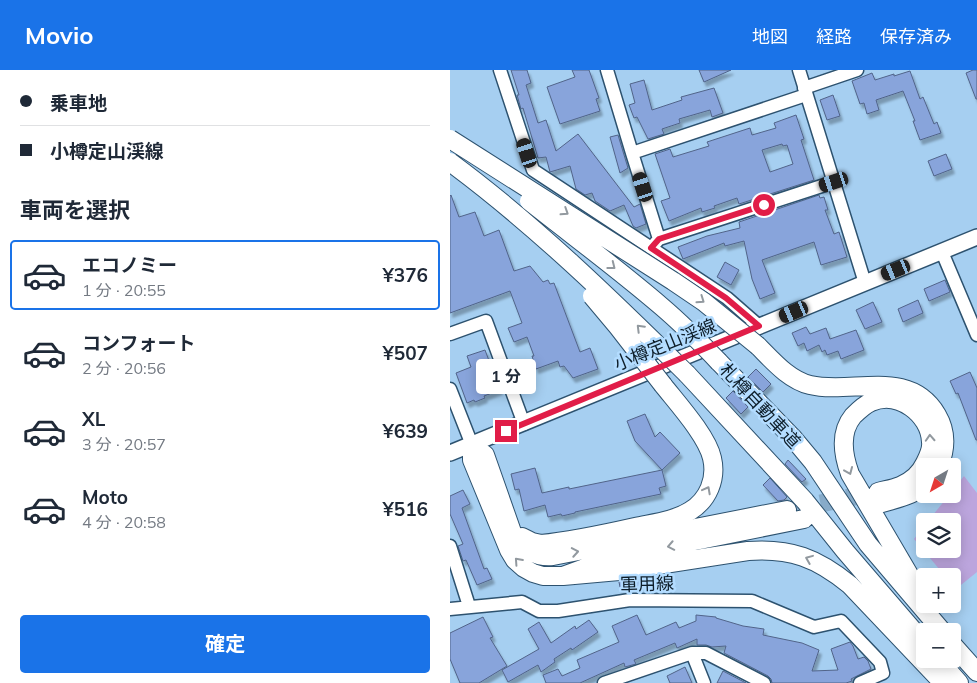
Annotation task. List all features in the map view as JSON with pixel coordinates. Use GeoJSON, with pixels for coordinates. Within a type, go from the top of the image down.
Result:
{"type":"FeatureCollection","features":[{"type":"Feature","properties":{"kind":"highway"},"geometry":{"type":"LineString","coordinates":[[450,139],[673,280],[704,302],[795,379],[808,385],[823,387],[888,386],[903,388],[918,395],[932,407],[942,423],[945,438],[942,458]]}},
{"type":"Feature","properties":{"kind":"highway","name":"札樽自動車道"},"geometry":{"type":"LineString","coordinates":[[450,139],[626,277],[676,319],[793,438],[812,462],[858,530],[887,554],[916,594]]}},
{"type":"Feature","properties":{"kind":"highway"},"geometry":{"type":"LineString","coordinates":[[453,165],[574,276],[603,308],[702,437],[712,456],[714,466],[711,486],[695,507],[690,511],[665,521],[609,533],[540,544],[523,538],[508,519]]}},
{"type":"Feature","properties":{"kind":"highway","name":"札樽自動車道"},"geometry":{"type":"LineString","coordinates":[[453,165],[515,214],[571,263],[687,374],[805,501],[916,634]]}},
{"type":"Feature","properties":{"kind":"highway"},"geometry":{"type":"LineString","coordinates":[[916,587],[887,554],[850,474],[844,459],[845,432],[851,419],[860,408],[872,401],[884,398],[899,400],[911,406],[922,416],[930,430],[932,444],[927,458]]}},
{"type":"Feature","properties":{"kind":"highway"},"geometry":{"type":"LineString","coordinates":[[472,445],[485,455],[512,532],[517,540],[530,552],[546,557],[799,514],[616,557],[563,576]]}},
{"type":"Feature","properties":{"kind":"highway"},"geometry":{"type":"LineString","coordinates":[[472,445],[472,460],[509,550],[515,560],[524,568],[538,575],[563,576],[618,571],[748,551],[766,550],[800,556],[833,571],[850,585],[943,683]]}},
{"type":"Feature","properties":{"kind":"highway"},"geometry":{"type":"LineString","coordinates":[[916,475],[913,479],[880,498],[903,497],[916,492]]}},
{"type":"Feature","properties":{"kind":"highway"},"geometry":{"type":"LineString","coordinates":[[961,654],[977,672]]}},
{"type":"Feature","properties":{"kind":"highway"},"geometry":{"type":"LineString","coordinates":[[946,668],[959,683]]}},
{"type":"Feature","properties":{"kind":"main road","name":"小樽定山渓線"},"geometry":{"type":"LineString","coordinates":[[450,454],[977,237]]}},
{"type":"Feature","properties":{"kind":"street"},"geometry":{"type":"LineString","coordinates":[[500,70],[533,170],[655,244],[726,298],[759,326]]}},
{"type":"Feature","properties":{"kind":"street"},"geometry":{"type":"LineString","coordinates":[[799,70],[865,283]]}},
{"type":"Feature","properties":{"kind":"street"},"geometry":{"type":"LineString","coordinates":[[632,153],[805,91],[857,70]]}},
{"type":"Feature","properties":{"kind":"street"},"geometry":{"type":"LineString","coordinates":[[610,71],[655,244]]}},
{"type":"Feature","properties":{"kind":"street"},"geometry":{"type":"LineString","coordinates":[[655,244],[834,182]]}},
{"type":"Feature","properties":{"kind":"street"},"geometry":{"type":"LineString","coordinates":[[942,252],[977,335]]}},
{"type":"Feature","properties":{"kind":"street"},"geometry":{"type":"LineString","coordinates":[[450,334],[486,321],[524,424]]}},
{"type":"Feature","properties":{"kind":"street"},"geometry":{"type":"LineString","coordinates":[[450,389],[472,445]]}},
{"type":"Feature","properties":{"kind":"street"},"geometry":{"type":"LineString","coordinates":[[450,546],[470,606]]}},
{"type":"Feature","properties":{"kind":"street","name":"軍用線"},"geometry":{"type":"LineString","coordinates":[[450,609],[522,602],[539,611],[558,611],[630,600],[752,601],[814,627],[841,621],[880,662],[883,673],[860,683]]}},
{"type":"Feature","properties":{"kind":"street"},"geometry":{"type":"LineString","coordinates":[[692,653],[704,683]]}},
{"type":"Feature","properties":{"kind":"street"},"geometry":{"type":"LineString","coordinates":[[604,683],[692,653],[706,654],[764,683]]}},
{"type":"Feature","properties":{"kind":"street"},"geometry":{"type":"LineString","coordinates":[[973,683],[977,678]]}},
{"type":"Feature","properties":{"kind":"shaded area"},"geometry":{"type":"Polygon","coordinates":[[[964,476],[977,493],[977,572],[961,585],[961,568],[938,568],[930,558],[961,558],[961,513],[935,513],[943,503],[961,503],[961,480],[964,476]]]}},
{"type":"Feature","properties":{"kind":"building"},"geometry":{"type":"Polygon","coordinates":[[[511,70],[527,70],[531,83],[526,85],[538,123],[546,120],[556,151],[578,134],[634,207],[640,204],[646,224],[636,228],[633,226],[624,205],[610,211],[595,201],[592,193],[585,195],[576,189],[570,166],[550,172],[546,157],[538,158],[523,108],[521,109],[517,95],[519,95],[511,70]]]}},
{"type":"Feature","properties":{"kind":"building"},"geometry":{"type":"Polygon","coordinates":[[[572,70],[589,70],[599,98],[596,99],[600,111],[560,124],[547,87],[575,77],[572,70]]]}},
{"type":"Feature","properties":{"kind":"building"},"geometry":{"type":"Polygon","coordinates":[[[699,70],[731,70],[704,82],[699,70]]]}},
{"type":"Feature","properties":{"kind":"building"},"geometry":{"type":"Polygon","coordinates":[[[977,70],[977,99],[966,73],[977,70]]]}},
{"type":"Feature","properties":{"kind":"building"},"geometry":{"type":"Polygon","coordinates":[[[910,71],[920,99],[923,97],[934,124],[937,122],[941,133],[920,140],[913,121],[915,121],[903,91],[876,100],[879,110],[867,114],[864,103],[860,104],[852,81],[872,73],[875,80],[910,71]]]}},
{"type":"Feature","properties":{"kind":"building"},"geometry":{"type":"Polygon","coordinates":[[[644,80],[652,110],[682,100],[681,97],[714,88],[723,113],[712,117],[710,110],[679,119],[680,123],[662,129],[664,134],[648,139],[637,117],[634,118],[629,105],[635,103],[630,84],[644,80]]]}},
{"type":"Feature","properties":{"kind":"building"},"geometry":{"type":"Polygon","coordinates":[[[833,95],[840,116],[827,120],[820,100],[833,95]]]}},
{"type":"Feature","properties":{"kind":"building"},"geometry":{"type":"Polygon","coordinates":[[[796,115],[804,139],[801,140],[814,180],[739,204],[737,198],[702,212],[701,208],[669,221],[661,201],[670,198],[655,154],[670,149],[673,157],[709,146],[707,142],[750,128],[752,135],[776,128],[774,123],[796,115]],[[782,144],[762,150],[770,172],[793,164],[787,145],[783,146],[782,144]]]}},
{"type":"Feature","properties":{"kind":"building"},"geometry":{"type":"Polygon","coordinates":[[[618,135],[628,168],[620,173],[610,137],[618,135]]]}},
{"type":"Feature","properties":{"kind":"building"},"geometry":{"type":"Polygon","coordinates":[[[946,154],[952,169],[934,176],[928,161],[946,154]]]}},
{"type":"Feature","properties":{"kind":"building"},"geometry":{"type":"Polygon","coordinates":[[[451,195],[459,217],[475,212],[484,236],[499,230],[514,271],[530,266],[543,282],[548,280],[550,284],[554,283],[580,352],[590,348],[598,369],[573,378],[564,366],[560,367],[558,361],[536,369],[532,356],[534,356],[527,337],[514,342],[508,328],[522,323],[510,291],[450,313],[451,195]]]}},
{"type":"Feature","properties":{"kind":"building"},"geometry":{"type":"Polygon","coordinates":[[[819,195],[820,198],[824,197],[828,210],[825,210],[834,234],[839,232],[847,257],[821,265],[814,242],[762,260],[775,293],[760,299],[752,279],[744,241],[725,246],[724,243],[683,259],[678,247],[707,236],[740,228],[739,222],[819,195]]]}},
{"type":"Feature","properties":{"kind":"building"},"geometry":{"type":"Polygon","coordinates":[[[725,262],[739,270],[731,285],[717,277],[725,262]]]}},
{"type":"Feature","properties":{"kind":"building"},"geometry":{"type":"Polygon","coordinates":[[[945,280],[950,292],[929,301],[924,289],[945,280]]]}},
{"type":"Feature","properties":{"kind":"building"},"geometry":{"type":"Polygon","coordinates":[[[918,300],[923,313],[903,322],[898,309],[918,300]]]}},
{"type":"Feature","properties":{"kind":"building"},"geometry":{"type":"Polygon","coordinates":[[[873,302],[882,322],[865,329],[856,310],[873,302]]]}},
{"type":"Feature","properties":{"kind":"building"},"geometry":{"type":"Polygon","coordinates":[[[806,327],[810,334],[826,328],[830,339],[856,330],[864,350],[841,359],[838,351],[827,355],[825,350],[822,352],[819,345],[807,351],[804,343],[798,346],[792,333],[806,327]]]}},
{"type":"Feature","properties":{"kind":"building"},"geometry":{"type":"Polygon","coordinates":[[[485,350],[500,390],[484,396],[485,398],[475,402],[474,400],[467,403],[456,373],[471,367],[467,356],[485,350]]]}},
{"type":"Feature","properties":{"kind":"building"},"geometry":{"type":"Polygon","coordinates":[[[756,369],[771,384],[763,392],[748,377],[756,369]]]}},
{"type":"Feature","properties":{"kind":"building"},"geometry":{"type":"Polygon","coordinates":[[[970,372],[977,388],[977,440],[958,393],[956,394],[950,381],[970,372]]]}},
{"type":"Feature","properties":{"kind":"building"},"geometry":{"type":"Polygon","coordinates":[[[733,391],[748,407],[741,414],[726,398],[733,391]]]}},
{"type":"Feature","properties":{"kind":"building"},"geometry":{"type":"Polygon","coordinates":[[[645,414],[655,437],[660,432],[680,453],[662,470],[635,441],[627,421],[645,414]]]}},
{"type":"Feature","properties":{"kind":"building"},"geometry":{"type":"Polygon","coordinates":[[[788,460],[806,479],[802,482],[785,464],[788,460]]]}},
{"type":"Feature","properties":{"kind":"building"},"geometry":{"type":"Polygon","coordinates":[[[535,468],[542,493],[662,470],[666,486],[659,488],[661,494],[562,516],[561,514],[548,517],[545,505],[524,511],[519,489],[515,490],[511,474],[535,468]]]}},
{"type":"Feature","properties":{"kind":"building"},"geometry":{"type":"Polygon","coordinates":[[[770,478],[787,497],[784,500],[778,501],[763,485],[770,478]]]}},
{"type":"Feature","properties":{"kind":"building"},"geometry":{"type":"Polygon","coordinates":[[[463,490],[470,504],[462,508],[484,569],[487,568],[492,579],[477,585],[466,560],[463,561],[458,546],[463,544],[450,514],[450,496],[463,490]]]}},
{"type":"Feature","properties":{"kind":"building"},"geometry":{"type":"Polygon","coordinates":[[[638,579],[640,587],[621,592],[619,582],[638,579]]]}},
{"type":"Feature","properties":{"kind":"building"},"geometry":{"type":"Polygon","coordinates":[[[637,615],[646,635],[676,622],[679,628],[696,621],[696,615],[716,617],[743,626],[764,629],[763,635],[802,643],[819,650],[812,671],[838,670],[831,649],[850,642],[858,659],[864,657],[871,669],[846,683],[772,683],[768,676],[724,653],[726,646],[697,645],[697,639],[677,648],[675,643],[634,660],[636,664],[625,667],[624,663],[580,683],[546,683],[543,675],[558,669],[562,676],[580,668],[577,660],[619,642],[612,626],[637,615]]]}},
{"type":"Feature","properties":{"kind":"building"},"geometry":{"type":"Polygon","coordinates":[[[483,617],[493,637],[490,638],[507,666],[479,683],[460,683],[450,659],[450,633],[483,617]]]}},
{"type":"Feature","properties":{"kind":"building"},"geometry":{"type":"Polygon","coordinates":[[[589,620],[598,632],[572,650],[571,648],[554,659],[555,662],[541,672],[538,665],[508,682],[502,670],[539,649],[528,629],[539,622],[551,643],[575,626],[576,629],[589,620]]]}},
{"type":"Feature","properties":{"kind":"building"},"geometry":{"type":"Polygon","coordinates":[[[685,667],[692,683],[670,683],[667,676],[685,667]]]}},
{"type":"Feature","properties":{"kind":"building"},"geometry":{"type":"Polygon","coordinates":[[[723,671],[746,683],[717,683],[723,671]]]}},
{"type":"Feature","properties":{"kind":"tunnel"},"geometry":{"type":"LineString","coordinates":[[794,509],[876,492]]}},
{"type":"Feature","properties":{"kind":"route"},"geometry":{"type":"LineString","coordinates":[[506,431],[759,326],[726,298],[651,248],[659,239],[764,205]]}}]}
